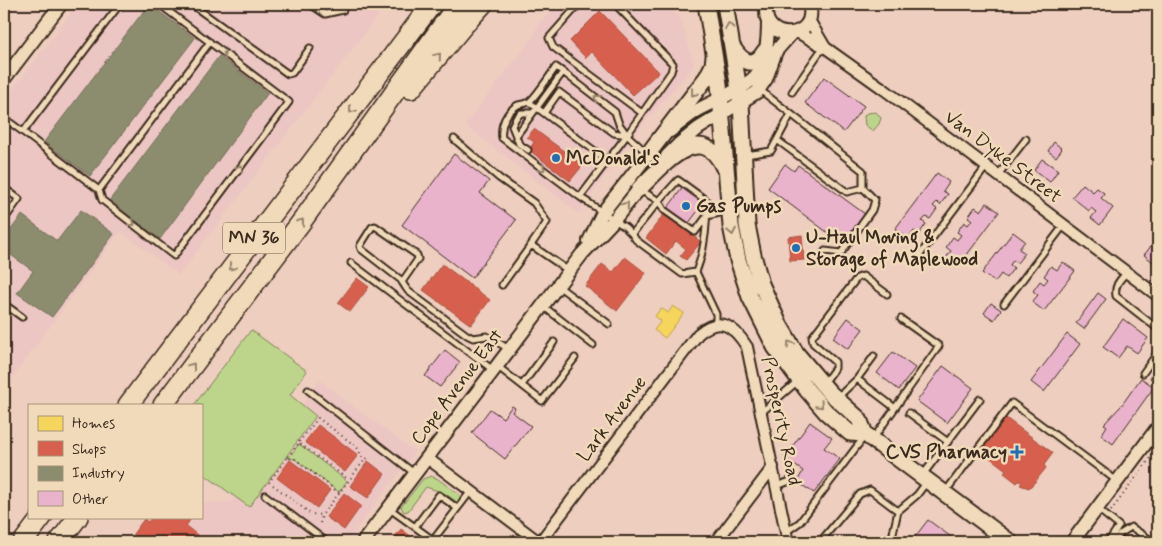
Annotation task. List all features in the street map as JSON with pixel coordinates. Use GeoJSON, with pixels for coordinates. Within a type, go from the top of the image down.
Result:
{"type":"FeatureCollection","features":[{"type":"Feature","properties":{"kind":"highway"},"geometry":{"type":"LineString","coordinates":[[381,71],[425,4]]}},
{"type":"Feature","properties":{"kind":"highway","name":"MN 36"},"geometry":{"type":"LineString","coordinates":[[129,404],[432,4]]}},
{"type":"Feature","properties":{"kind":"highway","name":"MN 36"},"geometry":{"type":"LineString","coordinates":[[164,404],[317,201],[458,4]]}},
{"type":"Feature","properties":{"kind":"highway"},"geometry":{"type":"LineString","coordinates":[[317,201],[464,25],[484,4]]}},
{"type":"Feature","properties":{"kind":"highway"},"geometry":{"type":"LineString","coordinates":[[24,542],[41,518]]}},
{"type":"Feature","properties":{"kind":"highway"},"geometry":{"type":"LineString","coordinates":[[59,542],[77,518]]}},
{"type":"Feature","properties":{"kind":"main road"},"geometry":{"type":"LineString","coordinates":[[706,4],[721,106],[728,211],[738,260],[750,297],[775,347],[826,412],[850,433],[869,437],[1010,542]]}},
{"type":"Feature","properties":{"kind":"main road"},"geometry":{"type":"LineString","coordinates":[[725,4],[740,95],[748,225],[761,284],[790,344],[822,385],[836,400],[859,419],[869,437]]}},
{"type":"Feature","properties":{"kind":"main road"},"geometry":{"type":"LineString","coordinates":[[733,48],[739,57],[750,62],[760,58],[765,51]]}},
{"type":"Feature","properties":{"kind":"main road"},"geometry":{"type":"LineString","coordinates":[[648,154],[707,77],[713,65],[714,50]]}},
{"type":"Feature","properties":{"kind":"main road"},"geometry":{"type":"LineString","coordinates":[[639,189],[677,154],[688,147],[700,147],[713,152],[719,159],[725,172]]}},
{"type":"Feature","properties":{"kind":"street"},"geometry":{"type":"LineString","coordinates":[[4,78],[61,4]]}},
{"type":"Feature","properties":{"kind":"street"},"geometry":{"type":"LineString","coordinates":[[740,95],[758,73],[765,51],[768,22],[766,16],[767,4]]}},
{"type":"Feature","properties":{"kind":"street"},"geometry":{"type":"LineString","coordinates":[[721,106],[740,95],[760,90],[768,75],[776,51],[794,33],[802,29],[809,20],[811,13],[809,4]]}},
{"type":"Feature","properties":{"kind":"street","name":"Van Dyke Street"},"geometry":{"type":"LineString","coordinates":[[809,20],[826,48]]}},
{"type":"Feature","properties":{"kind":"street"},"geometry":{"type":"LineString","coordinates":[[768,22],[778,31],[794,33]]}},
{"type":"Feature","properties":{"kind":"street","name":"Van Dyke Street"},"geometry":{"type":"LineString","coordinates":[[794,33],[826,48],[1065,224],[1158,296]]}},
{"type":"Feature","properties":{"kind":"street","name":"Cope Avenue East"},"geometry":{"type":"LineString","coordinates":[[582,254],[603,212],[648,154],[670,131],[697,111],[721,106]]}},
{"type":"Feature","properties":{"kind":"street","name":"Cope Avenue East"},"geometry":{"type":"LineString","coordinates":[[363,542],[582,254],[614,220],[679,144],[699,128],[721,106]]}},
{"type":"Feature","properties":{"kind":"street","name":"Prosperity Road"},"geometry":{"type":"LineString","coordinates":[[716,324],[728,326],[740,335],[747,347],[787,537]]}},
{"type":"Feature","properties":{"kind":"street","name":"Lark Avenue"},"geometry":{"type":"LineString","coordinates":[[539,542],[698,334],[706,327],[716,324]]}},
{"type":"Feature","properties":{"kind":"street"},"geometry":{"type":"LineString","coordinates":[[1072,542],[1102,512],[1118,481],[1158,427]]}},
{"type":"Feature","properties":{"kind":"street"},"geometry":{"type":"LineString","coordinates":[[426,458],[539,542]]}},
{"type":"Feature","properties":{"kind":"street"},"geometry":{"type":"LineString","coordinates":[[716,542],[773,467]]}},
{"type":"Feature","properties":{"kind":"lane"},"geometry":{"type":"LineString","coordinates":[[23,132],[120,4]]}},
{"type":"Feature","properties":{"kind":"lane"},"geometry":{"type":"LineString","coordinates":[[4,118],[99,190],[102,200],[174,256],[290,102],[159,4]]}},
{"type":"Feature","properties":{"kind":"lane"},"geometry":{"type":"LineString","coordinates":[[191,4],[288,74],[292,73],[310,48]]}},
{"type":"Feature","properties":{"kind":"lane"},"geometry":{"type":"LineString","coordinates":[[310,4],[325,14],[343,10]]}},
{"type":"Feature","properties":{"kind":"lane"},"geometry":{"type":"LineString","coordinates":[[579,4],[549,38],[553,47],[642,113]]}},
{"type":"Feature","properties":{"kind":"lane"},"geometry":{"type":"LineString","coordinates":[[580,196],[627,135],[671,72],[673,64],[615,4]]}},
{"type":"Feature","properties":{"kind":"lane"},"geometry":{"type":"LineString","coordinates":[[99,190],[210,42]]}},
{"type":"Feature","properties":{"kind":"lane"},"geometry":{"type":"LineString","coordinates":[[792,92],[819,53],[826,48]]}},
{"type":"Feature","properties":{"kind":"lane"},"geometry":{"type":"LineString","coordinates":[[648,154],[627,135],[619,124],[616,112],[556,67],[529,102],[519,105],[510,111],[501,129],[502,138],[614,220],[632,234],[636,240],[682,274],[696,272]]}},
{"type":"Feature","properties":{"kind":"lane"},"geometry":{"type":"LineString","coordinates":[[516,136],[563,72]]}},
{"type":"Feature","properties":{"kind":"lane"},"geometry":{"type":"LineString","coordinates":[[545,82],[614,133],[627,135]]}},
{"type":"Feature","properties":{"kind":"lane"},"geometry":{"type":"LineString","coordinates":[[760,90],[863,171],[862,188]]}},
{"type":"Feature","properties":{"kind":"lane"},"geometry":{"type":"LineString","coordinates":[[544,113],[559,92]]}},
{"type":"Feature","properties":{"kind":"lane"},"geometry":{"type":"LineString","coordinates":[[529,102],[607,160]]}},
{"type":"Feature","properties":{"kind":"lane"},"geometry":{"type":"LineString","coordinates":[[528,150],[519,144],[512,126],[516,118],[521,114],[532,113]]}},
{"type":"Feature","properties":{"kind":"lane"},"geometry":{"type":"LineString","coordinates":[[743,155],[771,151],[791,114]]}},
{"type":"Feature","properties":{"kind":"lane"},"geometry":{"type":"LineString","coordinates":[[454,139],[499,178],[534,203],[547,222],[502,286]]}},
{"type":"Feature","properties":{"kind":"lane"},"geometry":{"type":"LineString","coordinates":[[998,175],[1026,139]]}},
{"type":"Feature","properties":{"kind":"lane"},"geometry":{"type":"LineString","coordinates":[[777,140],[847,192],[862,188]]}},
{"type":"Feature","properties":{"kind":"lane"},"geometry":{"type":"LineString","coordinates":[[916,260],[986,166]]}},
{"type":"Feature","properties":{"kind":"lane"},"geometry":{"type":"LineString","coordinates":[[632,234],[678,180],[707,201],[702,258],[696,272],[716,314],[716,324]]}},
{"type":"Feature","properties":{"kind":"lane"},"geometry":{"type":"LineString","coordinates":[[4,188],[18,200],[4,220]]}},
{"type":"Feature","properties":{"kind":"lane"},"geometry":{"type":"LineString","coordinates":[[825,251],[841,253],[872,210],[875,200],[862,188]]}},
{"type":"Feature","properties":{"kind":"lane"},"geometry":{"type":"LineString","coordinates":[[639,189],[659,201],[664,210],[695,232],[707,216],[728,211]]}},
{"type":"Feature","properties":{"kind":"lane"},"geometry":{"type":"LineString","coordinates":[[1004,304],[1065,224]]}},
{"type":"Feature","properties":{"kind":"lane"},"geometry":{"type":"LineString","coordinates":[[402,282],[418,259],[417,255],[375,226],[372,227],[360,246],[361,250],[390,270],[408,291],[467,335],[473,338],[487,336],[509,350]]}},
{"type":"Feature","properties":{"kind":"lane"},"geometry":{"type":"LineString","coordinates":[[531,244],[569,271]]}},
{"type":"Feature","properties":{"kind":"lane"},"geometry":{"type":"LineString","coordinates":[[351,262],[542,401],[575,358]]}},
{"type":"Feature","properties":{"kind":"lane"},"geometry":{"type":"LineString","coordinates":[[1127,271],[1116,286],[1116,296],[1158,329]]}},
{"type":"Feature","properties":{"kind":"lane"},"geometry":{"type":"LineString","coordinates":[[822,385],[835,368],[835,362],[813,343],[812,337],[857,278],[864,276],[887,294]]}},
{"type":"Feature","properties":{"kind":"lane"},"geometry":{"type":"LineString","coordinates":[[558,285],[609,324]]}},
{"type":"Feature","properties":{"kind":"lane"},"geometry":{"type":"LineString","coordinates":[[4,304],[22,317]]}},
{"type":"Feature","properties":{"kind":"lane"},"geometry":{"type":"LineString","coordinates":[[542,306],[593,345]]}},
{"type":"Feature","properties":{"kind":"lane"},"geometry":{"type":"LineString","coordinates":[[787,537],[895,408],[939,346],[901,319]]}},
{"type":"Feature","properties":{"kind":"lane"},"geometry":{"type":"LineString","coordinates":[[522,385],[554,342]]}},
{"type":"Feature","properties":{"kind":"lane"},"geometry":{"type":"LineString","coordinates":[[1142,373],[1158,352]]}},
{"type":"Feature","properties":{"kind":"lane"},"geometry":{"type":"LineString","coordinates":[[836,400],[857,379],[874,356]]}},
{"type":"Feature","properties":{"kind":"lane"},"geometry":{"type":"LineString","coordinates":[[857,379],[895,408]]}},
{"type":"Feature","properties":{"kind":"lane"},"geometry":{"type":"LineString","coordinates":[[761,413],[799,380]]}},
{"type":"Feature","properties":{"kind":"lane"},"geometry":{"type":"LineString","coordinates":[[308,390],[415,474]]}},
{"type":"Feature","properties":{"kind":"lane"},"geometry":{"type":"LineString","coordinates":[[891,542],[898,511],[917,495],[925,478],[948,442],[980,399]]}},
{"type":"Feature","properties":{"kind":"lane"},"geometry":{"type":"LineString","coordinates":[[944,493],[1012,403],[1118,481]]}},
{"type":"Feature","properties":{"kind":"lane"},"geometry":{"type":"LineString","coordinates":[[908,413],[948,442]]}},
{"type":"Feature","properties":{"kind":"lane"},"geometry":{"type":"LineString","coordinates":[[776,486],[790,481]]}},
{"type":"Feature","properties":{"kind":"lane"},"geometry":{"type":"LineString","coordinates":[[820,542],[860,494],[870,490],[898,511]]}},
{"type":"Feature","properties":{"kind":"lane"},"geometry":{"type":"LineString","coordinates":[[389,508],[433,540],[471,491]]}},
{"type":"Feature","properties":{"kind":"lane"},"geometry":{"type":"LineString","coordinates":[[415,527],[439,494],[458,508]]}},
{"type":"Feature","properties":{"kind":"lane"},"geometry":{"type":"LineString","coordinates":[[265,495],[327,542]]}},
{"type":"Feature","properties":{"kind":"lane"},"geometry":{"type":"LineString","coordinates":[[1102,512],[1120,526],[1108,542]]}},
{"type":"Feature","properties":{"kind":"lane"},"geometry":{"type":"LineString","coordinates":[[1114,542],[1120,534],[1132,527],[1154,542]]}},
{"type":"Feature","properties":{"kind":"path"},"geometry":{"type":"LineString","coordinates":[[322,515],[311,514],[269,482],[318,418],[357,448],[364,461]]}},
{"type":"Feature","properties":{"kind":"path"},"geometry":{"type":"LineString","coordinates":[[299,443],[349,480]]}},
{"type":"Feature","properties":{"kind":"path"},"geometry":{"type":"LineString","coordinates":[[1102,512],[1158,448]]}},
{"type":"Feature","properties":{"kind":"path"},"geometry":{"type":"LineString","coordinates":[[320,523],[322,515],[370,456]]}},
{"type":"Feature","properties":{"kind":"path"},"geometry":{"type":"LineString","coordinates":[[287,458],[295,459],[339,493]]}},
{"type":"Feature","properties":{"kind":"shaded area"},"geometry":{"type":"Polygon","coordinates":[[[78,4],[387,4],[179,275],[120,231],[4,389],[4,101],[78,4]]]}},
{"type":"Feature","properties":{"kind":"shaded area"},"geometry":{"type":"Polygon","coordinates":[[[559,4],[668,4],[681,19],[694,66],[643,124],[578,213],[465,125],[533,37],[539,23],[559,4]]]}},
{"type":"Feature","properties":{"kind":"shaded area"},"geometry":{"type":"Polygon","coordinates":[[[320,381],[415,452],[347,542],[131,542],[149,518],[202,518],[202,503],[231,502],[320,381]]]}},
{"type":"Feature","properties":{"kind":"green space"},"geometry":{"type":"Polygon","coordinates":[[[876,112],[881,118],[873,131],[865,125],[864,116],[867,113],[876,112]]]}},
{"type":"Feature","properties":{"kind":"green space"},"geometry":{"type":"Polygon","coordinates":[[[251,330],[307,371],[290,395],[316,416],[249,507],[202,473],[202,404],[195,404],[251,330]]]}},
{"type":"Feature","properties":{"kind":"green space"},"geometry":{"type":"Polygon","coordinates":[[[299,444],[347,481],[339,492],[295,459],[288,458],[299,444]]]}},
{"type":"Feature","properties":{"kind":"green space"},"geometry":{"type":"Polygon","coordinates":[[[431,476],[461,496],[457,502],[444,493],[426,487],[408,511],[404,512],[401,507],[423,479],[431,476]]]}},
{"type":"Feature","properties":{"kind":"building: Homes"},"geometry":{"type":"Polygon","coordinates":[[[673,306],[684,313],[665,338],[654,330],[661,321],[655,316],[661,308],[668,313],[673,306]]]}},
{"type":"Feature","properties":{"kind":"building: Shops"},"geometry":{"type":"Polygon","coordinates":[[[600,11],[659,72],[633,95],[592,52],[586,58],[570,41],[600,11]]]}},
{"type":"Feature","properties":{"kind":"building: Shops","name":"McDonald's"},"geometry":{"type":"Polygon","coordinates":[[[534,129],[583,165],[570,181],[529,150],[534,142],[527,137],[534,129]]]}},
{"type":"Feature","properties":{"kind":"building: Shops"},"geometry":{"type":"Polygon","coordinates":[[[664,214],[701,242],[686,260],[680,256],[686,249],[676,241],[666,254],[646,238],[664,214]]]}},
{"type":"Feature","properties":{"kind":"building: Shops","name":"U-Haul Moving & Storage of Maplewood"},"geometry":{"type":"Polygon","coordinates":[[[802,235],[804,260],[790,261],[788,237],[802,235]]]}},
{"type":"Feature","properties":{"kind":"building: Shops"},"geometry":{"type":"Polygon","coordinates":[[[625,257],[646,273],[617,311],[585,286],[602,264],[613,272],[625,257]]]}},
{"type":"Feature","properties":{"kind":"building: Shops"},"geometry":{"type":"Polygon","coordinates":[[[442,264],[490,300],[471,325],[423,290],[442,264]]]}},
{"type":"Feature","properties":{"kind":"building: Shops"},"geometry":{"type":"Polygon","coordinates":[[[357,278],[369,287],[350,312],[338,303],[357,278]]]}},
{"type":"Feature","properties":{"kind":"building: Shops","name":"CVS Pharmacy"},"geometry":{"type":"Polygon","coordinates":[[[1006,418],[1053,453],[1044,465],[1046,468],[1029,488],[1020,485],[1022,482],[1019,481],[1017,483],[1004,473],[1006,470],[981,451],[1006,418]]]}},
{"type":"Feature","properties":{"kind":"building: Shops"},"geometry":{"type":"Polygon","coordinates":[[[318,425],[358,455],[345,472],[305,442],[318,425]]]}},
{"type":"Feature","properties":{"kind":"building: Shops"},"geometry":{"type":"Polygon","coordinates":[[[290,460],[330,490],[317,508],[277,478],[290,460]]]}},
{"type":"Feature","properties":{"kind":"building: Shops"},"geometry":{"type":"Polygon","coordinates":[[[368,461],[385,474],[368,498],[350,486],[368,461]]]}},
{"type":"Feature","properties":{"kind":"building: Shops"},"geometry":{"type":"Polygon","coordinates":[[[344,493],[361,506],[344,530],[326,517],[344,493]]]}},
{"type":"Feature","properties":{"kind":"building: Shops"},"geometry":{"type":"Polygon","coordinates":[[[151,518],[191,518],[186,526],[206,542],[145,542],[133,534],[144,519],[148,522],[151,518]]]}},
{"type":"Feature","properties":{"kind":"building: Shops"},"geometry":{"type":"Polygon","coordinates":[[[401,529],[412,537],[414,535],[422,540],[420,542],[391,542],[401,529]]]}},
{"type":"Feature","properties":{"kind":"building: Shops"},"geometry":{"type":"Polygon","coordinates":[[[1125,535],[1135,542],[1119,542],[1125,535]]]}},
{"type":"Feature","properties":{"kind":"building: Industry"},"geometry":{"type":"Polygon","coordinates":[[[149,4],[195,38],[90,176],[44,142],[149,4]]]}},
{"type":"Feature","properties":{"kind":"building: Industry"},"geometry":{"type":"Polygon","coordinates":[[[219,56],[268,93],[160,239],[109,201],[219,56]]]}},
{"type":"Feature","properties":{"kind":"building: Industry"},"geometry":{"type":"Polygon","coordinates":[[[81,210],[114,234],[52,317],[17,293],[33,271],[4,250],[4,239],[22,215],[57,241],[81,210]]]}},
{"type":"Feature","properties":{"kind":"building: Other"},"geometry":{"type":"Polygon","coordinates":[[[824,77],[864,106],[844,132],[805,103],[824,77]]]}},
{"type":"Feature","properties":{"kind":"building: Other"},"geometry":{"type":"Polygon","coordinates":[[[1054,142],[1062,149],[1056,157],[1048,151],[1054,142]]]}},
{"type":"Feature","properties":{"kind":"building: Other"},"geometry":{"type":"Polygon","coordinates":[[[454,154],[489,181],[480,193],[516,220],[472,278],[402,225],[454,154]]]}},
{"type":"Feature","properties":{"kind":"building: Other"},"geometry":{"type":"Polygon","coordinates":[[[1042,159],[1058,170],[1050,182],[1034,170],[1042,159]]]}},
{"type":"Feature","properties":{"kind":"building: Other"},"geometry":{"type":"Polygon","coordinates":[[[785,164],[794,171],[798,165],[865,214],[843,244],[768,188],[785,164]]]}},
{"type":"Feature","properties":{"kind":"building: Other"},"geometry":{"type":"Polygon","coordinates":[[[937,173],[949,182],[943,191],[948,194],[940,205],[937,202],[933,206],[937,209],[930,219],[926,217],[922,221],[926,224],[919,234],[914,231],[908,239],[895,229],[937,173]]]}},
{"type":"Feature","properties":{"kind":"building: Other"},"geometry":{"type":"Polygon","coordinates":[[[1083,184],[1093,192],[1097,188],[1104,193],[1101,198],[1113,208],[1100,225],[1091,218],[1096,212],[1091,208],[1089,211],[1072,197],[1083,184]]]}},
{"type":"Feature","properties":{"kind":"building: Other","name":"Gas Pumps"},"geometry":{"type":"Polygon","coordinates":[[[683,187],[704,203],[688,224],[667,209],[683,187]]]}},
{"type":"Feature","properties":{"kind":"building: Other"},"geometry":{"type":"Polygon","coordinates":[[[987,203],[999,212],[957,268],[945,259],[951,251],[946,247],[953,237],[957,240],[961,235],[957,232],[964,222],[968,225],[972,220],[968,217],[975,207],[981,211],[987,203]]]}},
{"type":"Feature","properties":{"kind":"building: Other"},"geometry":{"type":"Polygon","coordinates":[[[1013,232],[1025,241],[1019,249],[1025,253],[1017,263],[1013,260],[1010,265],[1014,268],[1006,278],[1001,274],[995,282],[982,273],[1013,232]]]}},
{"type":"Feature","properties":{"kind":"building: Other"},"geometry":{"type":"Polygon","coordinates":[[[1152,245],[1158,249],[1158,266],[1144,255],[1152,245]]]}},
{"type":"Feature","properties":{"kind":"building: Other"},"geometry":{"type":"Polygon","coordinates":[[[1063,262],[1075,271],[1044,311],[1032,302],[1038,295],[1033,291],[1040,281],[1044,284],[1048,279],[1044,276],[1051,266],[1057,270],[1063,262]]]}},
{"type":"Feature","properties":{"kind":"building: Other"},"geometry":{"type":"Polygon","coordinates":[[[1098,293],[1106,299],[1084,329],[1076,323],[1098,293]]]}},
{"type":"Feature","properties":{"kind":"building: Other"},"geometry":{"type":"Polygon","coordinates":[[[991,303],[1001,310],[994,320],[984,313],[991,303]]]}},
{"type":"Feature","properties":{"kind":"building: Other"},"geometry":{"type":"Polygon","coordinates":[[[848,318],[863,329],[848,349],[833,338],[848,318]]]}},
{"type":"Feature","properties":{"kind":"building: Other"},"geometry":{"type":"Polygon","coordinates":[[[1123,319],[1148,338],[1137,353],[1127,346],[1118,358],[1103,347],[1123,319]]]}},
{"type":"Feature","properties":{"kind":"building: Other"},"geometry":{"type":"Polygon","coordinates":[[[1067,334],[1080,344],[1044,392],[1031,382],[1067,334]]]}},
{"type":"Feature","properties":{"kind":"building: Other"},"geometry":{"type":"Polygon","coordinates":[[[445,350],[460,362],[440,387],[425,376],[445,350]]]}},
{"type":"Feature","properties":{"kind":"building: Other"},"geometry":{"type":"Polygon","coordinates":[[[893,352],[915,368],[899,390],[877,373],[893,352]]]}},
{"type":"Feature","properties":{"kind":"building: Other"},"geometry":{"type":"Polygon","coordinates":[[[943,366],[973,388],[947,423],[917,401],[943,366]]]}},
{"type":"Feature","properties":{"kind":"building: Other"},"geometry":{"type":"Polygon","coordinates":[[[1158,367],[1158,384],[1150,378],[1158,367]]]}},
{"type":"Feature","properties":{"kind":"building: Other"},"geometry":{"type":"Polygon","coordinates":[[[1141,378],[1154,387],[1113,444],[1101,435],[1107,426],[1104,424],[1121,406],[1141,378]]]}},
{"type":"Feature","properties":{"kind":"building: Other"},"geometry":{"type":"Polygon","coordinates":[[[512,406],[515,408],[512,412],[531,426],[505,459],[472,433],[490,409],[503,418],[512,406]]]}},
{"type":"Feature","properties":{"kind":"building: Other"},"geometry":{"type":"Polygon","coordinates":[[[810,422],[832,438],[824,448],[840,459],[814,493],[797,482],[803,471],[784,458],[810,422]]]}},
{"type":"Feature","properties":{"kind":"building: Other"},"geometry":{"type":"Polygon","coordinates":[[[928,520],[958,542],[911,542],[928,520]]]}},
{"type":"Feature","properties":{"kind":"place","name":"McDonald's"},"geometry":{"type":"Point","coordinates":[556,158]}},
{"type":"Feature","properties":{"kind":"place","name":"Gas Pumps"},"geometry":{"type":"Point","coordinates":[686,206]}},
{"type":"Feature","properties":{"kind":"place","name":"U-Haul Moving & Storage of Maplewood"},"geometry":{"type":"Point","coordinates":[796,248]}},
{"type":"Feature","properties":{"kind":"place","name":"CVS Pharmacy"},"geometry":{"type":"Point","coordinates":[1017,452]}}]}
